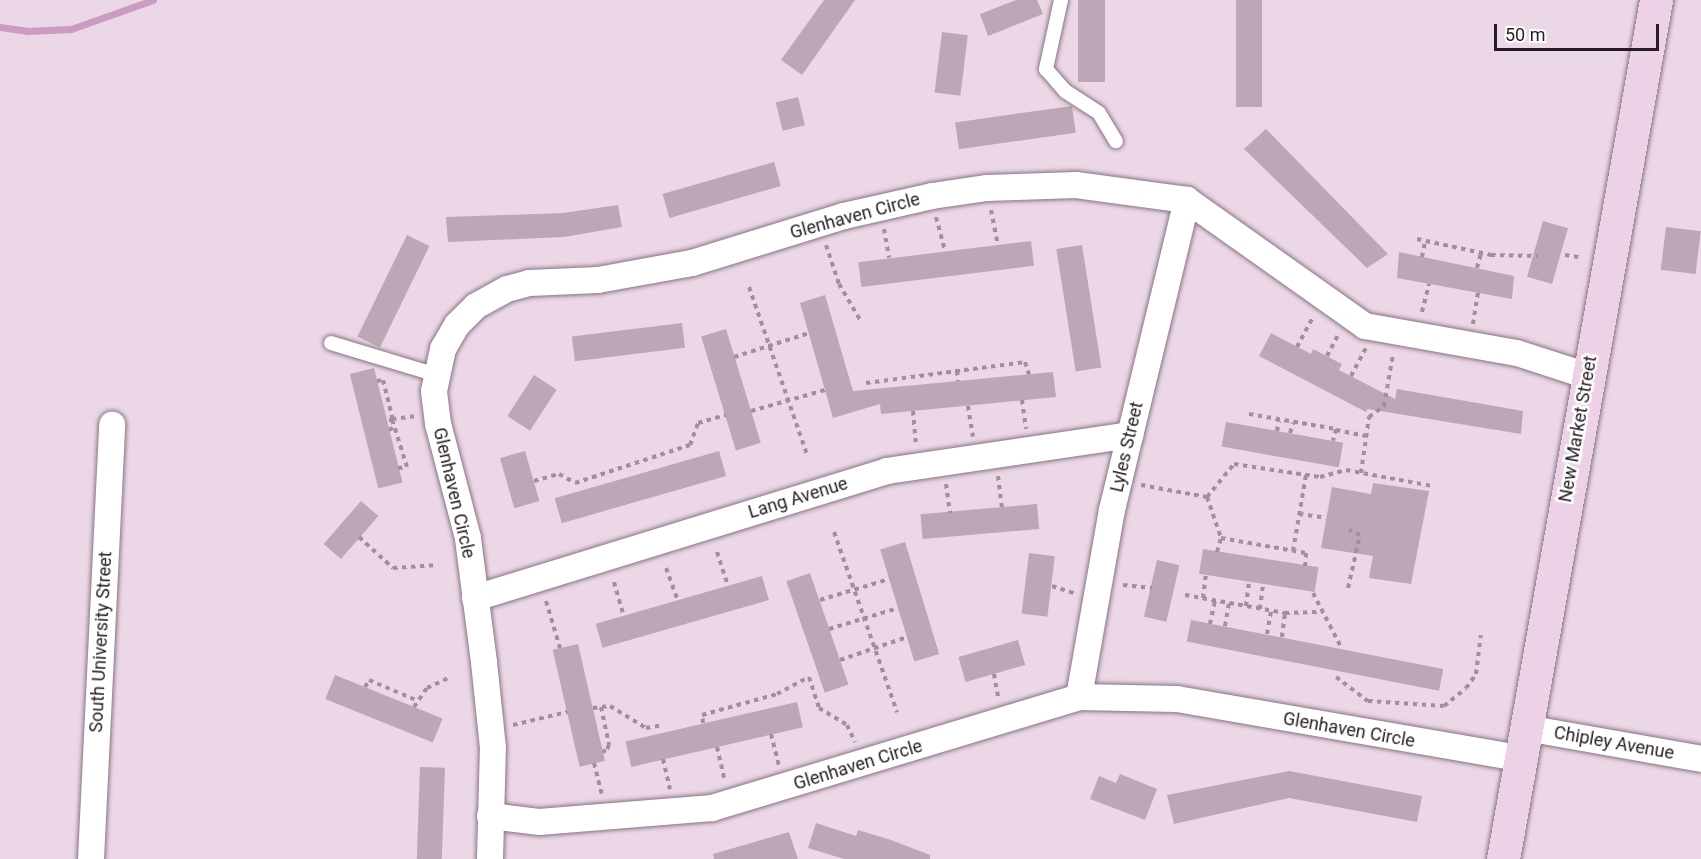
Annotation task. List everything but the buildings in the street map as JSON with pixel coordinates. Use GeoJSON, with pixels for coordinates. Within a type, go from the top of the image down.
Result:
{"type":"FeatureCollection","features":[{"type":"Feature","properties":{"kind":"street","name":"New Market Street"},"geometry":{"type":"LineString","coordinates":[[1503,859],[1656,0]]}},
{"type":"Feature","properties":{"kind":"street","name":"Glenhaven Circle"},"geometry":{"type":"LineString","coordinates":[[1522,743],[1177,699],[1079,697],[712,808],[539,822],[490,816],[493,747],[468,538],[435,405],[436,375],[443,349],[457,325],[476,306],[507,289],[529,283],[598,280],[692,263],[844,216],[987,188],[1076,185],[1187,200],[1365,326],[1517,353],[1588,376]]}},
{"type":"Feature","properties":{"kind":"street","name":"Lyles Street"},"geometry":{"type":"LineString","coordinates":[[1079,697],[1089,626],[1130,435],[1187,200]]}},
{"type":"Feature","properties":{"kind":"street","name":"South University Street"},"geometry":{"type":"LineString","coordinates":[[91,859],[112,425]]}},
{"type":"Feature","properties":{"kind":"street","name":"Lang Avenue"},"geometry":{"type":"LineString","coordinates":[[475,598],[887,471],[1130,435]]}},
{"type":"Feature","properties":{"kind":"street","name":"Chipley Avenue"},"geometry":{"type":"LineString","coordinates":[[1522,743],[1701,759]]}},
{"type":"Feature","properties":{"kind":"street"},"geometry":{"type":"LineString","coordinates":[[490,816],[490,859]]}},
{"type":"Feature","properties":{"kind":"lane"},"geometry":{"type":"LineString","coordinates":[[1061,0],[1046,69],[1065,91],[1099,113],[1116,141]]}},
{"type":"Feature","properties":{"kind":"lane"},"geometry":{"type":"LineString","coordinates":[[331,343],[436,375]]}},
{"type":"Feature","properties":{"kind":"path"},"geometry":{"type":"LineString","coordinates":[[990,207],[998,245]]}},
{"type":"Feature","properties":{"kind":"path"},"geometry":{"type":"LineString","coordinates":[[936,213],[945,251]]}},
{"type":"Feature","properties":{"kind":"path"},"geometry":{"type":"LineString","coordinates":[[883,224],[888,258]]}},
{"type":"Feature","properties":{"kind":"path"},"geometry":{"type":"LineString","coordinates":[[1417,239],[1481,253],[1538,256]]}},
{"type":"Feature","properties":{"kind":"path"},"geometry":{"type":"LineString","coordinates":[[1422,257],[1425,241]]}},
{"type":"Feature","properties":{"kind":"path"},"geometry":{"type":"LineString","coordinates":[[825,242],[839,284],[862,323]]}},
{"type":"Feature","properties":{"kind":"path"},"geometry":{"type":"LineString","coordinates":[[1477,268],[1481,253]]}},
{"type":"Feature","properties":{"kind":"path"},"geometry":{"type":"LineString","coordinates":[[1420,318],[1429,284]]}},
{"type":"Feature","properties":{"kind":"path"},"geometry":{"type":"LineString","coordinates":[[749,287],[808,457]]}},
{"type":"Feature","properties":{"kind":"path"},"geometry":{"type":"LineString","coordinates":[[1472,327],[1478,292]]}},
{"type":"Feature","properties":{"kind":"path"},"geometry":{"type":"LineString","coordinates":[[1297,347],[1313,317]]}},
{"type":"Feature","properties":{"kind":"path"},"geometry":{"type":"LineString","coordinates":[[734,357],[809,333]]}},
{"type":"Feature","properties":{"kind":"path"},"geometry":{"type":"LineString","coordinates":[[1327,356],[1339,334]]}},
{"type":"Feature","properties":{"kind":"path"},"geometry":{"type":"LineString","coordinates":[[1351,376],[1367,346]]}},
{"type":"Feature","properties":{"kind":"path"},"geometry":{"type":"LineString","coordinates":[[1360,472],[1369,417],[1384,406],[1393,352]]}},
{"type":"Feature","properties":{"kind":"path"},"geometry":{"type":"LineString","coordinates":[[866,383],[1025,362],[1029,374]]}},
{"type":"Feature","properties":{"kind":"path"},"geometry":{"type":"LineString","coordinates":[[957,371],[958,381]]}},
{"type":"Feature","properties":{"kind":"path"},"geometry":{"type":"LineString","coordinates":[[909,377],[910,385]]}},
{"type":"Feature","properties":{"kind":"path"},"geometry":{"type":"LineString","coordinates":[[378,381],[383,380],[407,467],[398,468]]}},
{"type":"Feature","properties":{"kind":"path"},"geometry":{"type":"LineString","coordinates":[[751,411],[825,390]]}},
{"type":"Feature","properties":{"kind":"path"},"geometry":{"type":"LineString","coordinates":[[1022,400],[1027,430]]}},
{"type":"Feature","properties":{"kind":"path"},"geometry":{"type":"LineString","coordinates":[[968,406],[973,438]]}},
{"type":"Feature","properties":{"kind":"path"},"geometry":{"type":"LineString","coordinates":[[913,411],[916,447]]}},
{"type":"Feature","properties":{"kind":"path"},"geometry":{"type":"LineString","coordinates":[[1249,414],[1366,436]]}},
{"type":"Feature","properties":{"kind":"path"},"geometry":{"type":"LineString","coordinates":[[387,420],[419,415]]}},
{"type":"Feature","properties":{"kind":"path"},"geometry":{"type":"LineString","coordinates":[[534,481],[559,474],[574,483],[690,445],[698,423],[726,415]]}},
{"type":"Feature","properties":{"kind":"path"},"geometry":{"type":"LineString","coordinates":[[1277,431],[1279,421]]}},
{"type":"Feature","properties":{"kind":"path"},"geometry":{"type":"LineString","coordinates":[[1290,433],[1293,423]]}},
{"type":"Feature","properties":{"kind":"path"},"geometry":{"type":"LineString","coordinates":[[389,430],[395,427]]}},
{"type":"Feature","properties":{"kind":"path"},"geometry":{"type":"LineString","coordinates":[[1333,441],[1336,430]]}},
{"type":"Feature","properties":{"kind":"path"},"geometry":{"type":"LineString","coordinates":[[1207,497],[1234,465],[1306,475],[1360,472],[1432,486]]}},
{"type":"Feature","properties":{"kind":"path"},"geometry":{"type":"LineString","coordinates":[[997,472],[1002,508]]}},
{"type":"Feature","properties":{"kind":"path"},"geometry":{"type":"LineString","coordinates":[[1293,551],[1306,475]]}},
{"type":"Feature","properties":{"kind":"path"},"geometry":{"type":"LineString","coordinates":[[946,480],[950,513]]}},
{"type":"Feature","properties":{"kind":"path"},"geometry":{"type":"LineString","coordinates":[[1140,485],[1207,497]]}},
{"type":"Feature","properties":{"kind":"path"},"geometry":{"type":"LineString","coordinates":[[1207,497],[1221,538],[1218,552]]}},
{"type":"Feature","properties":{"kind":"path"},"geometry":{"type":"LineString","coordinates":[[1299,514],[1326,518]]}},
{"type":"Feature","properties":{"kind":"path"},"geometry":{"type":"LineString","coordinates":[[1348,588],[1360,535],[1349,530]]}},
{"type":"Feature","properties":{"kind":"path"},"geometry":{"type":"LineString","coordinates":[[834,532],[897,712]]}},
{"type":"Feature","properties":{"kind":"path"},"geometry":{"type":"LineString","coordinates":[[359,537],[393,568],[438,565]]}},
{"type":"Feature","properties":{"kind":"path"},"geometry":{"type":"LineString","coordinates":[[1221,538],[1306,553],[1305,566]]}},
{"type":"Feature","properties":{"kind":"path"},"geometry":{"type":"LineString","coordinates":[[717,552],[728,585]]}},
{"type":"Feature","properties":{"kind":"path"},"geometry":{"type":"LineString","coordinates":[[666,568],[677,598]]}},
{"type":"Feature","properties":{"kind":"path"},"geometry":{"type":"LineString","coordinates":[[1203,598],[1206,575]]}},
{"type":"Feature","properties":{"kind":"path"},"geometry":{"type":"LineString","coordinates":[[820,600],[889,579]]}},
{"type":"Feature","properties":{"kind":"path"},"geometry":{"type":"LineString","coordinates":[[614,582],[623,613]]}},
{"type":"Feature","properties":{"kind":"path"},"geometry":{"type":"LineString","coordinates":[[1246,606],[1249,582]]}},
{"type":"Feature","properties":{"kind":"path"},"geometry":{"type":"LineString","coordinates":[[1119,585],[1152,588]]}},
{"type":"Feature","properties":{"kind":"path"},"geometry":{"type":"LineString","coordinates":[[1260,609],[1263,585]]}},
{"type":"Feature","properties":{"kind":"path"},"geometry":{"type":"LineString","coordinates":[[1313,593],[1341,647]]}},
{"type":"Feature","properties":{"kind":"path"},"geometry":{"type":"LineString","coordinates":[[1185,595],[1285,613],[1323,612]]}},
{"type":"Feature","properties":{"kind":"path"},"geometry":{"type":"LineString","coordinates":[[546,601],[560,648]]}},
{"type":"Feature","properties":{"kind":"path"},"geometry":{"type":"LineString","coordinates":[[1210,624],[1215,601]]}},
{"type":"Feature","properties":{"kind":"path"},"geometry":{"type":"LineString","coordinates":[[1225,626],[1229,603]]}},
{"type":"Feature","properties":{"kind":"path"},"geometry":{"type":"LineString","coordinates":[[830,629],[898,608]]}},
{"type":"Feature","properties":{"kind":"path"},"geometry":{"type":"LineString","coordinates":[[1267,634],[1270,611]]}},
{"type":"Feature","properties":{"kind":"path"},"geometry":{"type":"LineString","coordinates":[[1282,637],[1285,613]]}},
{"type":"Feature","properties":{"kind":"path"},"geometry":{"type":"LineString","coordinates":[[1336,677],[1368,701],[1444,706],[1466,688],[1476,674],[1481,635]]}},
{"type":"Feature","properties":{"kind":"path"},"geometry":{"type":"LineString","coordinates":[[840,660],[907,637]]}},
{"type":"Feature","properties":{"kind":"path"},"geometry":{"type":"LineString","coordinates":[[703,723],[702,715],[777,694],[809,677],[819,708],[847,725],[856,746]]}},
{"type":"Feature","properties":{"kind":"path"},"geometry":{"type":"LineString","coordinates":[[414,707],[416,700],[427,688],[448,678]]}},
{"type":"Feature","properties":{"kind":"path"},"geometry":{"type":"LineString","coordinates":[[365,687],[369,680],[416,700]]}},
{"type":"Feature","properties":{"kind":"path"},"geometry":{"type":"LineString","coordinates":[[593,708],[610,706],[646,728],[663,724]]}},
{"type":"Feature","properties":{"kind":"path"},"geometry":{"type":"LineString","coordinates":[[601,707],[609,745],[606,752],[602,750]]}},
{"type":"Feature","properties":{"kind":"path"},"geometry":{"type":"LineString","coordinates":[[513,725],[567,712]]}},
{"type":"Feature","properties":{"kind":"path"},"geometry":{"type":"LineString","coordinates":[[771,734],[780,769]]}},
{"type":"Feature","properties":{"kind":"path"},"geometry":{"type":"LineString","coordinates":[[717,747],[726,784]]}},
{"type":"Feature","properties":{"kind":"path"},"geometry":{"type":"LineString","coordinates":[[663,759],[672,793]]}},
{"type":"Feature","properties":{"kind":"path"},"geometry":{"type":"LineString","coordinates":[[594,763],[603,798]]}},
{"type":"Feature","properties":{"kind":"waterway"},"geometry":{"type":"LineString","coordinates":[[0,27],[27,31],[71,29],[153,0]]}}]}
